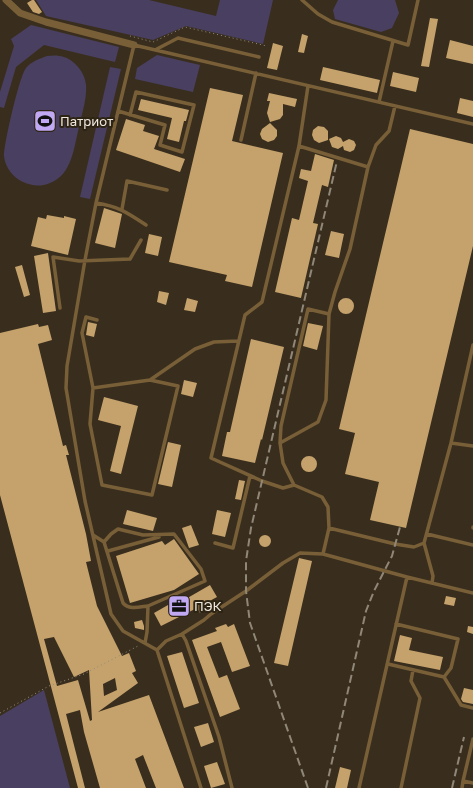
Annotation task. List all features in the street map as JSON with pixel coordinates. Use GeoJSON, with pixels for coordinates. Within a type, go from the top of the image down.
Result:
{"type":"FeatureCollection","features":[{"type":"Feature","properties":{"kind":"street"},"geometry":{"type":"LineString","coordinates":[[6,0],[20,13],[46,22],[134,45]]}},
{"type":"Feature","properties":{"kind":"lane"},"geometry":{"type":"LineString","coordinates":[[302,0],[318,14],[332,22],[408,45],[418,0]]}},
{"type":"Feature","properties":{"kind":"lane"},"geometry":{"type":"LineString","coordinates":[[155,50],[178,38],[259,57]]}},
{"type":"Feature","properties":{"kind":"lane"},"geometry":{"type":"LineString","coordinates":[[379,102],[393,41]]}},
{"type":"Feature","properties":{"kind":"lane"},"geometry":{"type":"LineString","coordinates":[[201,788],[157,650],[123,631],[111,614],[85,501],[66,388],[68,366],[85,260],[96,203],[134,45],[473,124]]}},
{"type":"Feature","properties":{"kind":"lane"},"geometry":{"type":"LineString","coordinates":[[241,140],[256,73]]}},
{"type":"Feature","properties":{"kind":"lane"},"geometry":{"type":"LineString","coordinates":[[308,86],[298,146],[262,302],[245,315],[211,458],[262,481],[283,488],[294,485],[322,497],[328,507],[329,528],[322,554]]}},
{"type":"Feature","properties":{"kind":"lane"},"geometry":{"type":"LineString","coordinates":[[118,111],[130,115],[165,125],[160,145],[182,152],[194,105],[136,92],[130,115]]}},
{"type":"Feature","properties":{"kind":"lane"},"geometry":{"type":"LineString","coordinates":[[280,443],[318,422],[326,400],[329,314],[350,249],[368,167],[376,145],[389,131],[395,106]]}},
{"type":"Feature","properties":{"kind":"lane"},"geometry":{"type":"LineString","coordinates":[[298,146],[368,167]]}},
{"type":"Feature","properties":{"kind":"lane"},"geometry":{"type":"LineString","coordinates":[[122,210],[127,181],[167,190]]}},
{"type":"Feature","properties":{"kind":"lane"},"geometry":{"type":"LineString","coordinates":[[96,203],[111,205],[146,225]]}},
{"type":"Feature","properties":{"kind":"lane"},"geometry":{"type":"LineString","coordinates":[[60,308],[53,257],[85,260],[130,259],[140,240]]}},
{"type":"Feature","properties":{"kind":"lane"},"geometry":{"type":"LineString","coordinates":[[294,485],[283,463],[280,443],[280,426],[308,309],[329,314]]}},
{"type":"Feature","properties":{"kind":"lane"},"geometry":{"type":"LineString","coordinates":[[93,388],[150,380],[178,386],[152,495],[102,485],[90,424],[93,388],[82,333],[86,317],[97,320]]}},
{"type":"Feature","properties":{"kind":"lane"},"geometry":{"type":"LineString","coordinates":[[150,380],[195,349],[214,342],[238,341]]}},
{"type":"Feature","properties":{"kind":"lane"},"geometry":{"type":"LineString","coordinates":[[432,583],[433,576],[424,543],[451,443],[473,345]]}},
{"type":"Feature","properties":{"kind":"lane"},"geometry":{"type":"LineString","coordinates":[[451,443],[473,446]]}},
{"type":"Feature","properties":{"kind":"lane"},"geometry":{"type":"LineString","coordinates":[[215,543],[233,548],[250,476]]}},
{"type":"Feature","properties":{"kind":"lane"},"geometry":{"type":"LineString","coordinates":[[329,528],[395,544],[414,547],[424,543]]}},
{"type":"Feature","properties":{"kind":"lane"},"geometry":{"type":"LineString","coordinates":[[93,535],[104,542],[108,551],[119,594],[126,606],[148,606],[205,581],[201,569],[174,534],[143,535],[118,529],[104,542]]}},
{"type":"Feature","properties":{"kind":"lane"},"geometry":{"type":"LineString","coordinates":[[427,534],[473,545]]}},
{"type":"Feature","properties":{"kind":"lane"},"geometry":{"type":"LineString","coordinates":[[108,551],[159,537]]}},
{"type":"Feature","properties":{"kind":"lane"},"geometry":{"type":"LineString","coordinates":[[157,650],[166,641],[182,634],[246,591],[283,563],[300,553],[322,554],[473,593]]}},
{"type":"Feature","properties":{"kind":"lane"},"geometry":{"type":"LineString","coordinates":[[359,788],[407,577]]}},
{"type":"Feature","properties":{"kind":"lane"},"geometry":{"type":"LineString","coordinates":[[145,644],[148,632],[148,606]]}},
{"type":"Feature","properties":{"kind":"lane"},"geometry":{"type":"LineString","coordinates":[[396,624],[458,639],[451,668],[444,677]]}},
{"type":"Feature","properties":{"kind":"lane"},"geometry":{"type":"LineString","coordinates":[[182,634],[219,737],[232,788]]}},
{"type":"Feature","properties":{"kind":"lane"},"geometry":{"type":"LineString","coordinates":[[388,664],[444,677],[461,705],[473,708]]}},
{"type":"Feature","properties":{"kind":"lane"},"geometry":{"type":"LineString","coordinates":[[401,788],[420,698],[411,681],[413,670]]}},
{"type":"Feature","properties":{"kind":"lane"},"geometry":{"type":"LineString","coordinates":[[462,788],[473,739]]}},
{"type":"Feature","properties":{"kind":"lane"},"geometry":{"type":"LineString","coordinates":[[463,781],[473,783]]}},
{"type":"Feature","properties":{"kind":"path"},"geometry":{"type":"LineString","coordinates":[[124,35],[153,42],[185,27],[268,46]]}},
{"type":"Feature","properties":{"kind":"path"},"geometry":{"type":"LineString","coordinates":[[0,712],[49,686],[84,674],[141,644],[145,644]]}},
{"type":"Feature","properties":{"kind":"shaded area"},"geometry":{"type":"Polygon","coordinates":[[[36,0],[149,0],[216,16],[220,0],[273,0],[263,44],[186,26],[153,40],[46,16],[36,0]]]}},
{"type":"Feature","properties":{"kind":"shaded area"},"geometry":{"type":"Polygon","coordinates":[[[338,0],[395,0],[399,13],[392,28],[381,32],[335,19],[333,10],[338,0]]]}},
{"type":"Feature","properties":{"kind":"shaded area"},"geometry":{"type":"Polygon","coordinates":[[[31,25],[119,47],[115,62],[44,45],[16,67],[4,108],[0,107],[0,92],[14,46],[11,39],[31,25]]]}},
{"type":"Feature","properties":{"kind":"shaded area"},"geometry":{"type":"Polygon","coordinates":[[[157,55],[200,65],[193,92],[135,79],[137,68],[157,55]]]}},
{"type":"Feature","properties":{"kind":"shaded area","name":"Патриот"},"geometry":{"type":"Polygon","coordinates":[[[47,56],[64,57],[69,59],[77,66],[85,80],[86,96],[68,167],[57,179],[50,183],[36,186],[16,178],[6,165],[4,156],[12,111],[23,74],[26,68],[36,60],[47,56]]]}},
{"type":"Feature","properties":{"kind":"shaded area"},"geometry":{"type":"Polygon","coordinates":[[[110,67],[121,69],[90,199],[80,197],[110,67]]]}},
{"type":"Feature","properties":{"kind":"shaded area"},"geometry":{"type":"Polygon","coordinates":[[[44,690],[70,788],[0,788],[0,716],[44,690]]]}},
{"type":"Feature","properties":{"kind":"building"},"geometry":{"type":"Polygon","coordinates":[[[34,0],[42,12],[39,14],[33,12],[27,3],[34,0]]]}},
{"type":"Feature","properties":{"kind":"building"},"geometry":{"type":"Polygon","coordinates":[[[430,18],[438,19],[429,67],[421,66],[430,18]]]}},
{"type":"Feature","properties":{"kind":"building"},"geometry":{"type":"Polygon","coordinates":[[[302,34],[308,36],[304,53],[298,52],[302,34]]]}},
{"type":"Feature","properties":{"kind":"building"},"geometry":{"type":"Polygon","coordinates":[[[450,40],[473,46],[473,64],[446,58],[450,40]]]}},
{"type":"Feature","properties":{"kind":"building"},"geometry":{"type":"Polygon","coordinates":[[[273,43],[283,46],[277,70],[267,68],[273,43]]]}},
{"type":"Feature","properties":{"kind":"building"},"geometry":{"type":"Polygon","coordinates":[[[323,67],[380,80],[377,93],[320,80],[323,67]]]}},
{"type":"Feature","properties":{"kind":"building"},"geometry":{"type":"Polygon","coordinates":[[[393,72],[419,78],[416,92],[390,86],[393,72]]]}},
{"type":"Feature","properties":{"kind":"building"},"geometry":{"type":"Polygon","coordinates":[[[210,88],[243,95],[232,141],[283,153],[252,287],[225,281],[227,275],[169,262],[210,88]]]}},
{"type":"Feature","properties":{"kind":"building"},"geometry":{"type":"Polygon","coordinates":[[[269,93],[297,99],[295,107],[283,104],[283,115],[280,119],[270,122],[267,113],[270,101],[267,101],[269,93]]]}},
{"type":"Feature","properties":{"kind":"building"},"geometry":{"type":"Polygon","coordinates":[[[460,98],[473,101],[473,117],[457,113],[460,98]]]}},
{"type":"Feature","properties":{"kind":"building"},"geometry":{"type":"Polygon","coordinates":[[[141,99],[189,110],[186,121],[184,121],[179,142],[167,139],[172,118],[138,110],[141,99]]]}},
{"type":"Feature","properties":{"kind":"building"},"geometry":{"type":"Polygon","coordinates":[[[126,119],[145,125],[143,131],[159,136],[154,149],[185,159],[180,172],[116,150],[126,119]]]}},
{"type":"Feature","properties":{"kind":"building"},"geometry":{"type":"Polygon","coordinates":[[[270,123],[277,130],[277,136],[274,140],[268,142],[262,139],[260,134],[262,129],[270,123]]]}},
{"type":"Feature","properties":{"kind":"building"},"geometry":{"type":"Polygon","coordinates":[[[318,126],[324,127],[328,131],[328,140],[319,143],[314,140],[312,135],[313,130],[318,126]]]}},
{"type":"Feature","properties":{"kind":"building"},"geometry":{"type":"Polygon","coordinates":[[[410,129],[473,144],[473,246],[406,528],[370,520],[379,482],[345,474],[355,433],[339,429],[410,129]]]}},
{"type":"Feature","properties":{"kind":"building"},"geometry":{"type":"Polygon","coordinates":[[[336,136],[341,138],[343,142],[349,139],[354,141],[356,145],[354,150],[350,152],[344,150],[343,146],[338,149],[332,147],[329,139],[336,136]]]}},
{"type":"Feature","properties":{"kind":"building"},"geometry":{"type":"Polygon","coordinates":[[[315,154],[334,160],[328,187],[322,185],[313,223],[318,224],[301,298],[275,292],[292,218],[299,220],[308,181],[299,178],[301,169],[311,171],[315,154]]]}},
{"type":"Feature","properties":{"kind":"building"},"geometry":{"type":"Polygon","coordinates":[[[104,208],[122,214],[115,248],[95,243],[104,208]]]}},
{"type":"Feature","properties":{"kind":"building"},"geometry":{"type":"Polygon","coordinates":[[[47,215],[64,218],[64,216],[76,219],[68,255],[31,246],[38,217],[46,219],[47,215]]]}},
{"type":"Feature","properties":{"kind":"building"},"geometry":{"type":"Polygon","coordinates":[[[331,231],[344,234],[339,258],[325,255],[331,231]]]}},
{"type":"Feature","properties":{"kind":"building"},"geometry":{"type":"Polygon","coordinates":[[[149,234],[162,237],[158,256],[145,253],[149,234]]]}},
{"type":"Feature","properties":{"kind":"building"},"geometry":{"type":"Polygon","coordinates":[[[48,253],[56,311],[43,313],[34,256],[48,253]]]}},
{"type":"Feature","properties":{"kind":"building"},"geometry":{"type":"Polygon","coordinates":[[[22,265],[30,295],[24,297],[15,267],[22,265]]]}},
{"type":"Feature","properties":{"kind":"building"},"geometry":{"type":"Polygon","coordinates":[[[159,291],[169,293],[166,305],[157,302],[159,291]]]}},
{"type":"Feature","properties":{"kind":"building"},"geometry":{"type":"Polygon","coordinates":[[[187,298],[198,301],[195,312],[184,310],[187,298]]]}},
{"type":"Feature","properties":{"kind":"building"},"geometry":{"type":"Polygon","coordinates":[[[346,298],[352,300],[354,306],[352,312],[346,314],[340,312],[338,306],[340,300],[346,298]]]}},
{"type":"Feature","properties":{"kind":"building"},"geometry":{"type":"Polygon","coordinates":[[[88,322],[97,324],[94,337],[86,335],[88,322]]]}},
{"type":"Feature","properties":{"kind":"building"},"geometry":{"type":"Polygon","coordinates":[[[308,323],[323,326],[317,350],[303,346],[308,323]]]}},
{"type":"Feature","properties":{"kind":"building"},"geometry":{"type":"Polygon","coordinates":[[[38,324],[39,327],[48,325],[52,340],[38,344],[63,446],[66,445],[69,455],[66,455],[86,534],[91,561],[86,562],[97,606],[122,656],[129,653],[136,671],[132,673],[138,683],[98,712],[149,695],[184,788],[156,788],[143,755],[135,759],[146,788],[100,788],[84,732],[80,710],[66,714],[85,788],[78,788],[0,495],[0,333],[38,324]],[[54,637],[44,639],[57,686],[78,680],[90,721],[92,720],[89,670],[74,677],[54,637]],[[115,678],[103,684],[104,696],[117,690],[115,678]]]}},
{"type":"Feature","properties":{"kind":"building"},"geometry":{"type":"Polygon","coordinates":[[[251,339],[284,347],[262,440],[261,439],[255,463],[222,456],[227,432],[230,432],[251,339]]]}},
{"type":"Feature","properties":{"kind":"building"},"geometry":{"type":"Polygon","coordinates":[[[184,380],[197,383],[193,397],[181,394],[184,380]]]}},
{"type":"Feature","properties":{"kind":"building"},"geometry":{"type":"Polygon","coordinates":[[[104,397],[138,406],[121,474],[110,471],[121,426],[98,420],[104,397]]]}},
{"type":"Feature","properties":{"kind":"building"},"geometry":{"type":"Polygon","coordinates":[[[168,442],[181,445],[172,487],[158,484],[168,442]]]}},
{"type":"Feature","properties":{"kind":"building"},"geometry":{"type":"Polygon","coordinates":[[[309,456],[315,458],[317,464],[315,470],[309,472],[303,470],[301,464],[303,458],[309,456]]]}},
{"type":"Feature","properties":{"kind":"building"},"geometry":{"type":"Polygon","coordinates":[[[239,480],[245,481],[241,500],[235,499],[239,480]]]}},
{"type":"Feature","properties":{"kind":"building"},"geometry":{"type":"Polygon","coordinates":[[[127,510],[157,518],[153,531],[123,524],[127,510]]]}},
{"type":"Feature","properties":{"kind":"building"},"geometry":{"type":"Polygon","coordinates":[[[217,510],[231,513],[225,537],[212,534],[217,510]]]}},
{"type":"Feature","properties":{"kind":"building"},"geometry":{"type":"Polygon","coordinates":[[[191,525],[199,545],[189,548],[182,528],[191,525]]]}},
{"type":"Feature","properties":{"kind":"building"},"geometry":{"type":"Polygon","coordinates":[[[263,535],[267,535],[271,541],[267,547],[263,547],[259,543],[259,539],[263,535]]]}},
{"type":"Feature","properties":{"kind":"building"},"geometry":{"type":"Polygon","coordinates":[[[174,539],[199,574],[174,590],[130,603],[116,556],[162,541],[165,545],[174,539]]]}},
{"type":"Feature","properties":{"kind":"building"},"geometry":{"type":"Polygon","coordinates":[[[299,558],[312,561],[288,666],[274,663],[299,558]]]}},
{"type":"Feature","properties":{"kind":"building"},"geometry":{"type":"Polygon","coordinates":[[[210,585],[217,597],[204,604],[207,609],[200,613],[197,608],[161,626],[154,613],[182,597],[184,600],[210,585]]]}},
{"type":"Feature","properties":{"kind":"building"},"geometry":{"type":"Polygon","coordinates":[[[446,596],[456,598],[454,606],[444,604],[446,596]]]}},
{"type":"Feature","properties":{"kind":"building"},"geometry":{"type":"Polygon","coordinates":[[[142,620],[144,630],[135,628],[134,622],[142,620]]]}},
{"type":"Feature","properties":{"kind":"building"},"geometry":{"type":"Polygon","coordinates":[[[226,624],[228,627],[234,624],[250,666],[232,672],[221,642],[207,647],[219,678],[227,675],[240,709],[220,717],[192,640],[217,631],[215,628],[226,624]]]}},
{"type":"Feature","properties":{"kind":"building"},"geometry":{"type":"Polygon","coordinates":[[[468,626],[473,627],[473,634],[467,632],[468,626]]]}},
{"type":"Feature","properties":{"kind":"building"},"geometry":{"type":"Polygon","coordinates":[[[400,635],[412,638],[409,650],[443,657],[440,670],[394,661],[400,635]]]}},
{"type":"Feature","properties":{"kind":"building"},"geometry":{"type":"Polygon","coordinates":[[[182,652],[199,703],[184,708],[167,656],[182,652]]]}},
{"type":"Feature","properties":{"kind":"building"},"geometry":{"type":"Polygon","coordinates":[[[464,688],[473,690],[473,704],[463,702],[461,699],[464,688]]]}},
{"type":"Feature","properties":{"kind":"building"},"geometry":{"type":"Polygon","coordinates":[[[208,723],[214,742],[201,747],[194,727],[208,723]]]}},
{"type":"Feature","properties":{"kind":"building"},"geometry":{"type":"Polygon","coordinates":[[[217,762],[225,784],[211,788],[204,766],[217,762]]]}},
{"type":"Feature","properties":{"kind":"building"},"geometry":{"type":"Polygon","coordinates":[[[340,767],[351,770],[347,788],[335,788],[340,767]]]}},
{"type":"Feature","properties":{"kind":"railway"},"geometry":{"type":"LineString","coordinates":[[308,788],[250,623],[246,591],[246,561],[251,528],[337,161]]}},
{"type":"Feature","properties":{"kind":"railway"},"geometry":{"type":"LineString","coordinates":[[326,788],[366,611],[374,591],[392,556],[400,527]]}},
{"type":"Feature","properties":{"kind":"railway"},"geometry":{"type":"LineString","coordinates":[[452,788],[464,737]]}},
{"type":"Feature","properties":{"kind":"place","name":"Патриот"},"geometry":{"type":"Point","coordinates":[45,121]}},
{"type":"Feature","properties":{"kind":"place","name":"ПЭК"},"geometry":{"type":"Point","coordinates":[179,606]}}]}
